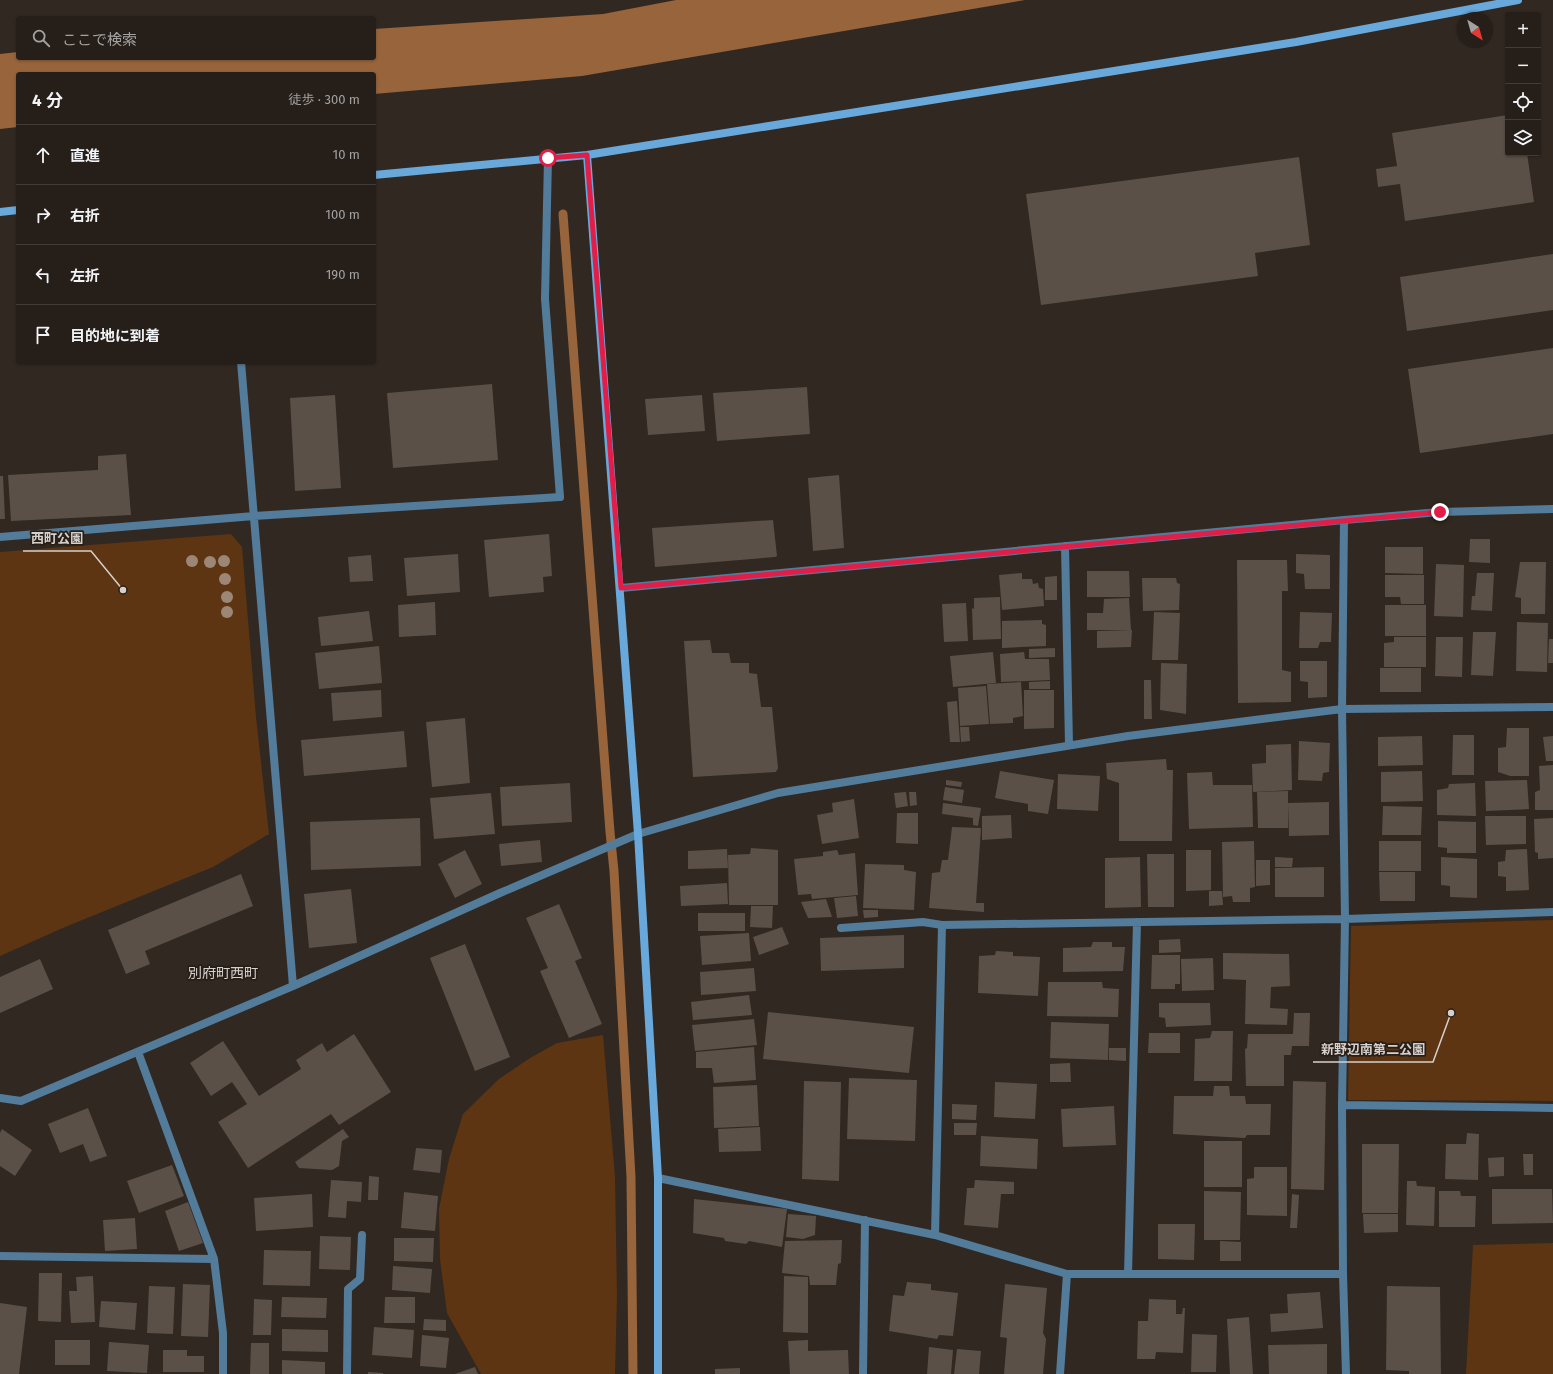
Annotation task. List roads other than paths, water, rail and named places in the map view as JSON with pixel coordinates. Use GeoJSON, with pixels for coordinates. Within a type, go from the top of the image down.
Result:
{"type":"FeatureCollection","features":[{"type":"Feature","properties":{"kind":"street"},"geometry":{"type":"LineString","coordinates":[[376,175],[587,155],[1288,43],[1518,0]]}},
{"type":"Feature","properties":{"kind":"street"},"geometry":{"type":"LineString","coordinates":[[587,155],[621,588],[638,834],[658,1178],[658,1374]]}},
{"type":"Feature","properties":{"kind":"street"},"geometry":{"type":"LineString","coordinates":[[0,537],[254,516],[560,498],[545,299],[548,158]]}},
{"type":"Feature","properties":{"kind":"street"},"geometry":{"type":"LineString","coordinates":[[0,212],[16,210]]}},
{"type":"Feature","properties":{"kind":"street"},"geometry":{"type":"LineString","coordinates":[[241,364],[294,986]]}},
{"type":"Feature","properties":{"kind":"street"},"geometry":{"type":"LineString","coordinates":[[621,588],[1344,520],[1440,512],[1553,509]]}},
{"type":"Feature","properties":{"kind":"street"},"geometry":{"type":"LineString","coordinates":[[1344,520],[1342,709],[1345,919],[1342,1105],[1343,1274],[1346,1374]]}},
{"type":"Feature","properties":{"kind":"street"},"geometry":{"type":"LineString","coordinates":[[1065,546],[1069,746]]}},
{"type":"Feature","properties":{"kind":"street"},"geometry":{"type":"LineString","coordinates":[[0,1098],[21,1101],[294,986],[500,893],[638,834],[778,793],[1128,736],[1342,709],[1553,707]]}},
{"type":"Feature","properties":{"kind":"street"},"geometry":{"type":"LineString","coordinates":[[841,928],[923,922],[942,925],[1345,919],[1553,912]]}},
{"type":"Feature","properties":{"kind":"street"},"geometry":{"type":"LineString","coordinates":[[1128,1274],[1137,922]]}},
{"type":"Feature","properties":{"kind":"street"},"geometry":{"type":"LineString","coordinates":[[935,1235],[942,925]]}},
{"type":"Feature","properties":{"kind":"street"},"geometry":{"type":"LineString","coordinates":[[138,1052],[214,1259],[223,1333],[223,1374]]}},
{"type":"Feature","properties":{"kind":"street"},"geometry":{"type":"LineString","coordinates":[[1342,1105],[1553,1108]]}},
{"type":"Feature","properties":{"kind":"street"},"geometry":{"type":"LineString","coordinates":[[658,1178],[935,1235],[1066,1274],[1343,1274]]}},
{"type":"Feature","properties":{"kind":"street"},"geometry":{"type":"LineString","coordinates":[[863,1374],[865,1220]]}},
{"type":"Feature","properties":{"kind":"street"},"geometry":{"type":"LineString","coordinates":[[347,1374],[348,1289],[360,1279],[362,1235]]}},
{"type":"Feature","properties":{"kind":"street"},"geometry":{"type":"LineString","coordinates":[[0,1256],[214,1259]]}},
{"type":"Feature","properties":{"kind":"street"},"geometry":{"type":"LineString","coordinates":[[1060,1374],[1066,1274]]}},
{"type":"Feature","properties":{"kind":"waterway"},"geometry":{"type":"LineString","coordinates":[[563,214],[614,871],[631,1177],[633,1374]]}},
{"type":"Feature","properties":{"kind":"place","name":"西町公園"},"geometry":{"type":"Point","coordinates":[123,590]}},
{"type":"Feature","properties":{"kind":"place","name":"新野辺南第二公園"},"geometry":{"type":"Point","coordinates":[1451,1013]}},
{"type":"Feature","properties":{"kind":"district","name":"別府町西町"},"geometry":{"type":"Point","coordinates":[223,973]}}]}
